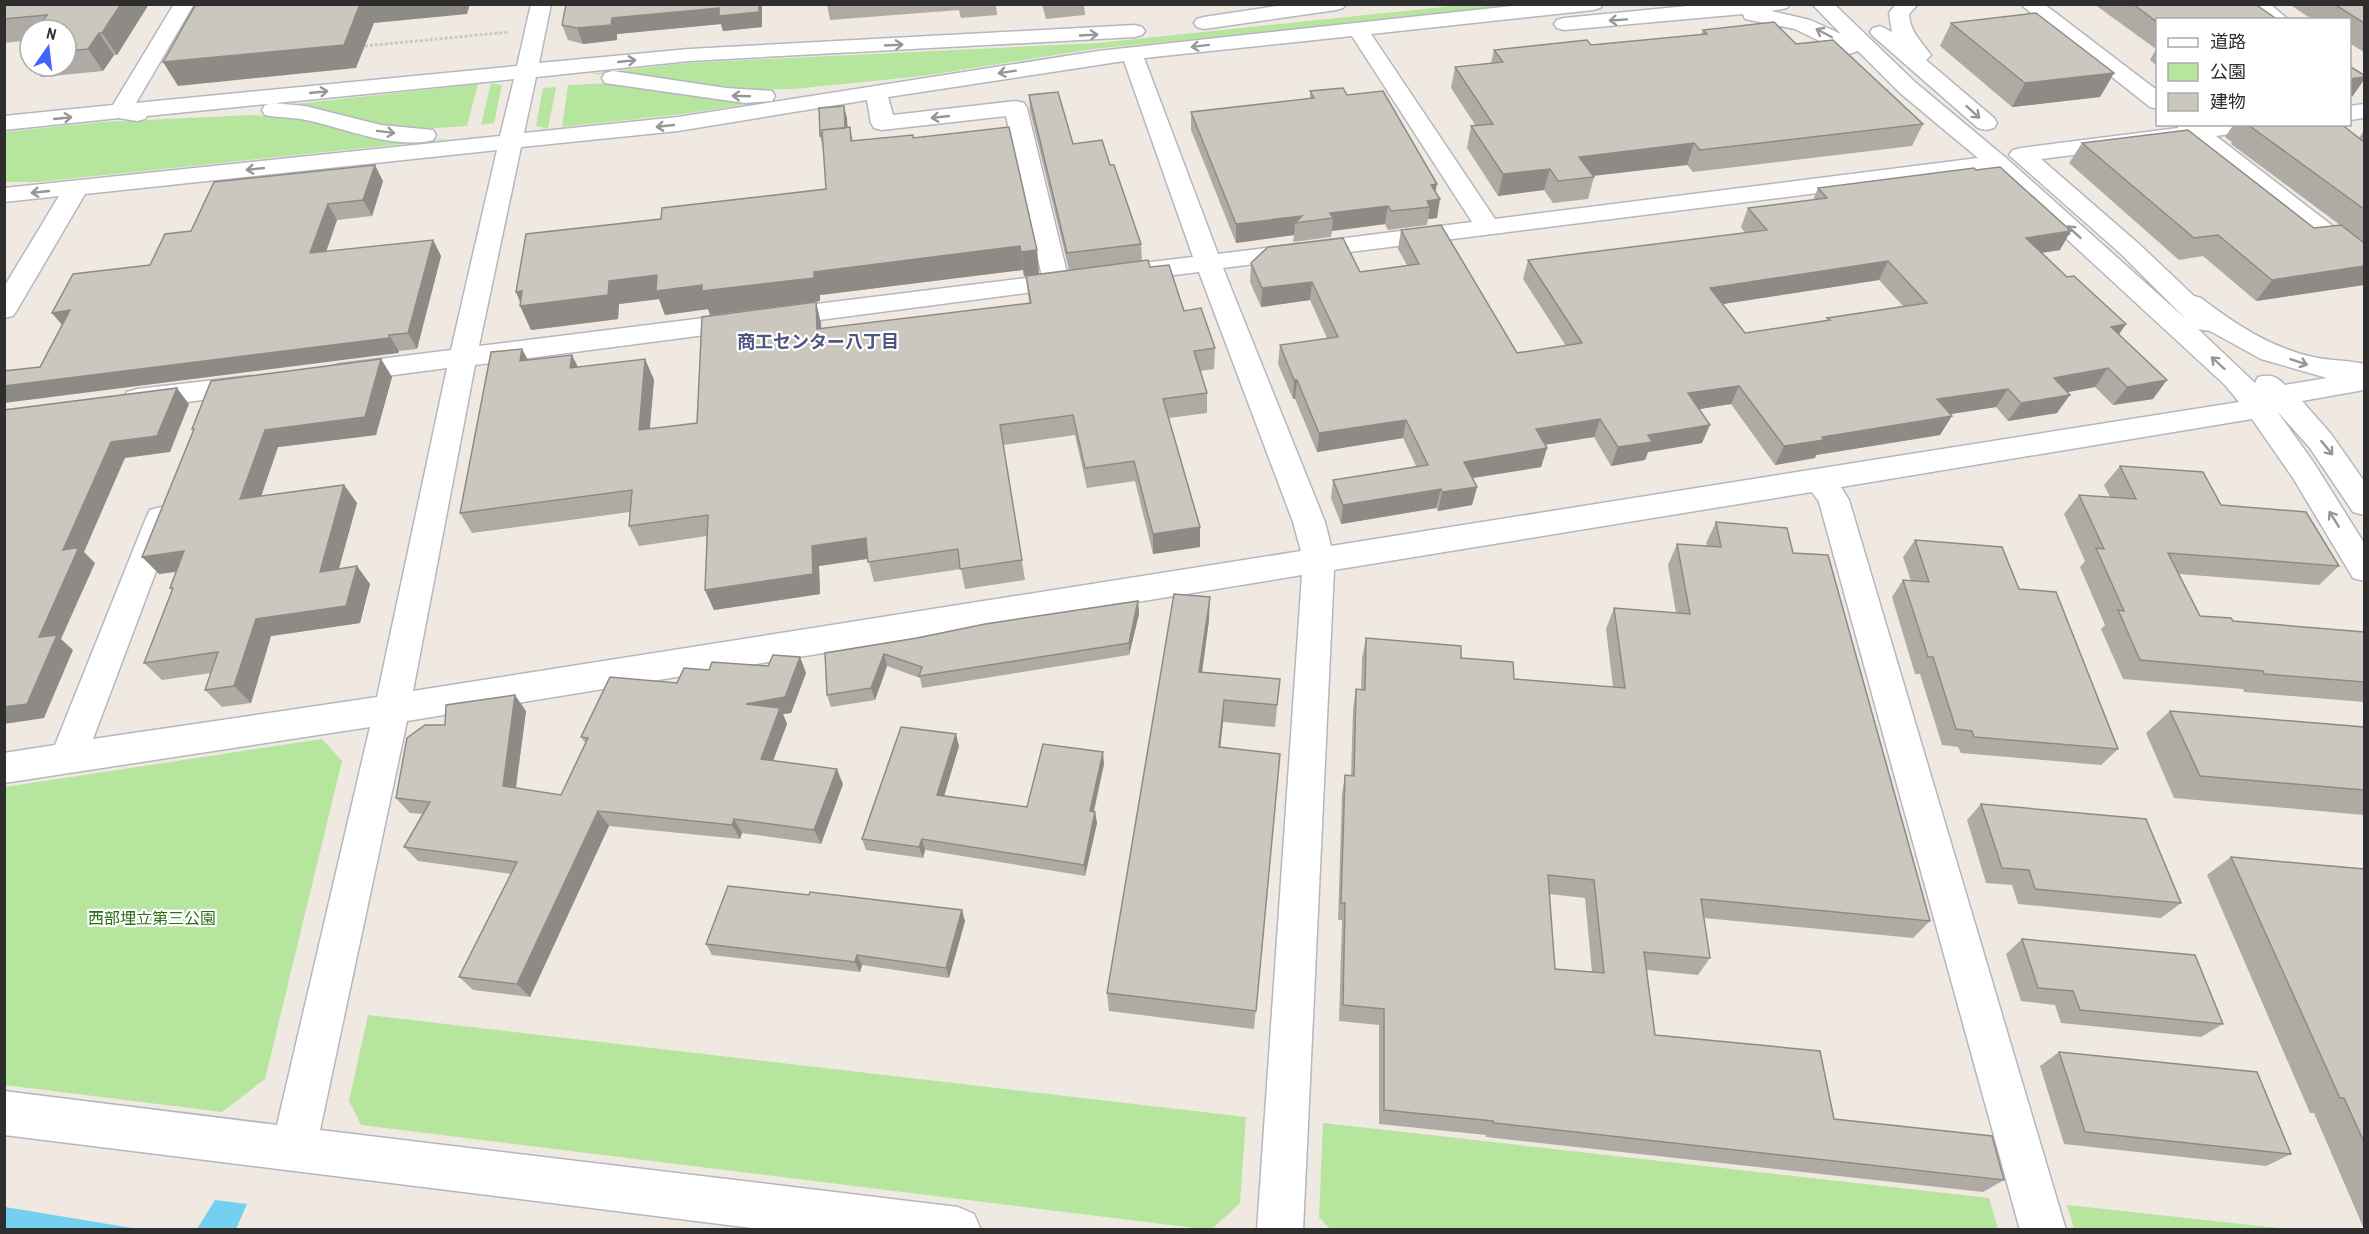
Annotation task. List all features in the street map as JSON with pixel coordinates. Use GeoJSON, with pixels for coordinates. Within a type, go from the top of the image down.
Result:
{"type":"FeatureCollection","features":[{"type":"Feature","properties":{"kind":"street"},"geometry":{"type":"LineString","coordinates":[[120,112],[184,4]]}},
{"type":"Feature","properties":{"kind":"street"},"geometry":{"type":"LineString","coordinates":[[294,1148],[392,709],[463,357],[541,4]]}},
{"type":"Feature","properties":{"kind":"street"},"geometry":{"type":"LineString","coordinates":[[1226,43],[1593,4]]}},
{"type":"Feature","properties":{"kind":"street"},"geometry":{"type":"LineString","coordinates":[[4,195],[678,124],[967,78],[1130,33],[1226,43],[1660,16],[1780,4]]}},
{"type":"Feature","properties":{"kind":"street"},"geometry":{"type":"LineString","coordinates":[[1822,4],[1908,88]]}},
{"type":"Feature","properties":{"kind":"street"},"geometry":{"type":"LineString","coordinates":[[1850,4],[1900,50],[1949,90]]}},
{"type":"Feature","properties":{"kind":"street"},"geometry":{"type":"LineString","coordinates":[[1908,4],[1899,13],[1899,23],[1906,39],[1949,90],[2010,159],[2235,378],[2280,406],[2364,405]]}},
{"type":"Feature","properties":{"kind":"street"},"geometry":{"type":"LineString","coordinates":[[2030,4],[2156,101]]}},
{"type":"Feature","properties":{"kind":"street"},"geometry":{"type":"LineString","coordinates":[[2256,4],[2276,18]]}},
{"type":"Feature","properties":{"kind":"street"},"geometry":{"type":"LineString","coordinates":[[1179,26],[1343,7]]}},
{"type":"Feature","properties":{"kind":"street"},"geometry":{"type":"LineString","coordinates":[[1660,16],[1754,15],[1799,22],[1828,34],[2010,159],[2130,249],[2229,333],[2255,346],[2307,365],[2340,372],[2364,372]]}},
{"type":"Feature","properties":{"kind":"street"},"geometry":{"type":"LineString","coordinates":[[4,123],[689,55],[1130,33],[1156,29]]}},
{"type":"Feature","properties":{"kind":"street"},"geometry":{"type":"LineString","coordinates":[[1130,33],[1209,263],[1309,522],[1319,559],[1280,1230]]}},
{"type":"Feature","properties":{"kind":"street"},"geometry":{"type":"LineString","coordinates":[[1362,36],[1489,228]]}},
{"type":"Feature","properties":{"kind":"street"},"geometry":{"type":"LineString","coordinates":[[527,71],[550,81],[610,78],[647,80],[713,93],[758,96],[967,78]]}},
{"type":"Feature","properties":{"kind":"street"},"geometry":{"type":"LineString","coordinates":[[876,93],[881,108],[882,123],[1016,108],[1056,282]]}},
{"type":"Feature","properties":{"kind":"street"},"geometry":{"type":"LineString","coordinates":[[120,112],[157,116],[241,110],[287,110],[322,116],[364,129],[394,134],[433,135],[493,130],[504,133],[510,142]]}},
{"type":"Feature","properties":{"kind":"street"},"geometry":{"type":"LineString","coordinates":[[314,377],[1489,228],[2010,159],[2191,128],[2224,126]]}},
{"type":"Feature","properties":{"kind":"street"},"geometry":{"type":"LineString","coordinates":[[2191,128],[2364,262]]}},
{"type":"Feature","properties":{"kind":"street"},"geometry":{"type":"LineString","coordinates":[[4,310],[76,188]]}},
{"type":"Feature","properties":{"kind":"street"},"geometry":{"type":"LineString","coordinates":[[2130,249],[2280,406],[2332,453],[2364,504]]}},
{"type":"Feature","properties":{"kind":"street"},"geometry":{"type":"LineString","coordinates":[[108,403],[279,381]]}},
{"type":"Feature","properties":{"kind":"street"},"geometry":{"type":"LineString","coordinates":[[4,768],[392,709],[2280,406],[2364,381]]}},
{"type":"Feature","properties":{"kind":"street"},"geometry":{"type":"LineString","coordinates":[[198,424],[211,390]]}},
{"type":"Feature","properties":{"kind":"street"},"geometry":{"type":"LineString","coordinates":[[2280,406],[2292,451],[2364,569]]}},
{"type":"Feature","properties":{"kind":"street"},"geometry":{"type":"LineString","coordinates":[[1821,481],[1834,500],[2043,1230]]}},
{"type":"Feature","properties":{"kind":"street"},"geometry":{"type":"LineString","coordinates":[[69,758],[172,491]]}},
{"type":"Feature","properties":{"kind":"street"},"geometry":{"type":"LineString","coordinates":[[4,1113],[958,1230]]}},
{"type":"Feature","properties":{"kind":"path"},"geometry":{"type":"LineString","coordinates":[[365,46],[516,32]]}},
{"type":"Feature","properties":{"kind":"green space"},"geometry":{"type":"Polygon","coordinates":[[[1462,5],[1544,5],[1093,49],[923,76],[793,89],[736,90],[648,75],[588,74],[687,63],[1098,43],[1462,5]]]}},
{"type":"Feature","properties":{"kind":"green space"},"geometry":{"type":"Polygon","coordinates":[[[491,83],[502,85],[494,123],[481,125],[491,83]]]}},
{"type":"Feature","properties":{"kind":"green space"},"geometry":{"type":"Polygon","coordinates":[[[612,83],[757,103],[683,114],[562,127],[568,85],[612,83]]]}},
{"type":"Feature","properties":{"kind":"green space"},"geometry":{"type":"Polygon","coordinates":[[[478,84],[467,126],[397,127],[286,105],[478,84]]]}},
{"type":"Feature","properties":{"kind":"green space"},"geometry":{"type":"Polygon","coordinates":[[[556,87],[548,129],[536,126],[543,88],[556,87]]]}},
{"type":"Feature","properties":{"kind":"green space"},"geometry":{"type":"Polygon","coordinates":[[[252,115],[298,118],[376,137],[419,140],[451,139],[38,182],[5,182],[5,132],[101,122],[252,115]]]}},
{"type":"Feature","properties":{"kind":"green space","name":"西部埋立第三公園"},"geometry":{"type":"Polygon","coordinates":[[[322,739],[342,761],[265,1079],[222,1112],[5,1085],[5,787],[322,739]]]}},
{"type":"Feature","properties":{"kind":"green space"},"geometry":{"type":"Polygon","coordinates":[[[368,1015],[1246,1117],[1240,1203],[1212,1229],[1203,1229],[361,1125],[349,1101],[368,1015]]]}},
{"type":"Feature","properties":{"kind":"green space"},"geometry":{"type":"Polygon","coordinates":[[[1323,1123],[1989,1198],[1998,1229],[1330,1229],[1319,1217],[1323,1123]]]}},
{"type":"Feature","properties":{"kind":"green space"},"geometry":{"type":"Polygon","coordinates":[[[2067,1205],[2288,1229],[2074,1229],[2067,1205]]]}},
{"type":"Feature","properties":{"kind":"water"},"geometry":{"type":"Polygon","coordinates":[[[215,1200],[247,1204],[236,1229],[197,1229],[215,1200]]]}},
{"type":"Feature","properties":{"kind":"water"},"geometry":{"type":"Polygon","coordinates":[[[5,1207],[138,1229],[5,1229],[5,1207]]]}},
{"type":"Feature","properties":{"kind":"building"},"geometry":{"type":"Polygon","coordinates":[[[4,4],[121,4],[102,33],[99,33],[88,49],[78,50],[78,18],[45,18],[47,15],[4,19],[4,4]]]}},
{"type":"Feature","properties":{"kind":"building"},"geometry":{"type":"Polygon","coordinates":[[[209,4],[360,4],[344,45],[163,62],[195,6],[209,4]]]}},
{"type":"Feature","properties":{"kind":"building"},"geometry":{"type":"Polygon","coordinates":[[[566,4],[759,4],[759,12],[719,16],[719,8],[612,18],[611,25],[577,28],[562,25],[566,4]]]}},
{"type":"Feature","properties":{"kind":"building"},"geometry":{"type":"Polygon","coordinates":[[[2133,4],[2255,4],[2275,18],[2156,18],[2156,21],[2133,4]]]}},
{"type":"Feature","properties":{"kind":"building"},"geometry":{"type":"Polygon","coordinates":[[[2334,4],[2364,4],[2364,23],[2334,4]]]}},
{"type":"Feature","properties":{"kind":"building"},"geometry":{"type":"Polygon","coordinates":[[[2036,13],[2114,73],[2025,83],[1951,23],[2036,13]]]}},
{"type":"Feature","properties":{"kind":"building"},"geometry":{"type":"Polygon","coordinates":[[[1774,22],[1796,44],[1833,40],[1923,124],[1700,150],[1694,143],[1579,157],[1594,177],[1558,181],[1550,169],[1503,174],[1471,126],[1493,124],[1455,67],[1503,62],[1494,50],[1587,40],[1591,45],[1707,34],[1703,30],[1774,22]]]}},
{"type":"Feature","properties":{"kind":"building"},"geometry":{"type":"Polygon","coordinates":[[[2351,67],[2364,75],[2364,77],[2351,79],[2351,67]]]}},
{"type":"Feature","properties":{"kind":"building"},"geometry":{"type":"Polygon","coordinates":[[[1343,88],[1347,95],[1383,91],[1437,184],[1431,185],[1440,199],[1427,201],[1430,207],[1391,211],[1388,206],[1330,213],[1333,218],[1295,223],[1302,216],[1236,224],[1191,112],[1314,98],[1310,91],[1343,88]]]}},
{"type":"Feature","properties":{"kind":"building"},"geometry":{"type":"Polygon","coordinates":[[[1058,92],[1073,144],[1102,140],[1110,165],[1114,165],[1141,244],[1067,253],[1029,95],[1058,92]]]}},
{"type":"Feature","properties":{"kind":"building"},"geometry":{"type":"Polygon","coordinates":[[[844,106],[845,128],[822,130],[822,136],[820,136],[819,108],[844,106]]]}},
{"type":"Feature","properties":{"kind":"building"},"geometry":{"type":"Polygon","coordinates":[[[2250,126],[2344,126],[2364,142],[2364,209],[2250,126]]]}},
{"type":"Feature","properties":{"kind":"building"},"geometry":{"type":"Polygon","coordinates":[[[850,127],[851,141],[913,135],[913,138],[1009,127],[1037,250],[1021,252],[1020,246],[814,272],[814,278],[702,291],[702,285],[656,291],[657,275],[609,281],[608,295],[520,306],[522,291],[516,292],[526,234],[661,219],[662,208],[826,189],[822,130],[850,127]]]}},
{"type":"Feature","properties":{"kind":"building"},"geometry":{"type":"Polygon","coordinates":[[[2188,130],[2314,228],[2341,225],[2364,243],[2364,266],[2272,280],[2218,235],[2194,238],[2082,143],[2188,130]]]}},
{"type":"Feature","properties":{"kind":"building"},"geometry":{"type":"Polygon","coordinates":[[[375,165],[363,200],[328,204],[310,253],[433,240],[408,333],[389,335],[389,338],[4,386],[4,371],[40,367],[70,310],[52,313],[73,274],[150,265],[165,234],[191,231],[214,182],[375,165]]]}},
{"type":"Feature","properties":{"kind":"building"},"geometry":{"type":"Polygon","coordinates":[[[2000,167],[2071,231],[2026,238],[2067,277],[2074,276],[2126,324],[2111,327],[2167,380],[2127,387],[2108,368],[2054,378],[2070,395],[2021,403],[2008,389],[1937,399],[1952,416],[1822,437],[1824,440],[1784,446],[1739,386],[1688,393],[1710,425],[1648,435],[1652,442],[1618,447],[1600,419],[1536,429],[1547,448],[1464,462],[1477,487],[1442,492],[1441,489],[1343,505],[1333,480],[1428,465],[1406,420],[1319,433],[1280,345],[1338,337],[1312,282],[1262,288],[1251,263],[1268,247],[1343,238],[1360,272],[1419,264],[1401,230],[1441,225],[1517,353],[1582,343],[1528,260],[1767,230],[1748,208],[1827,198],[1818,188],[1974,168],[1976,170],[2000,167]],[[1888,261],[1710,288],[1745,333],[1927,303],[1888,261]]]}},
{"type":"Feature","properties":{"kind":"building"},"geometry":{"type":"Polygon","coordinates":[[[1148,260],[1150,267],[1169,265],[1184,311],[1201,308],[1215,348],[1194,351],[1207,393],[1163,399],[1200,527],[1153,534],[1134,461],[1085,468],[1073,415],[1000,425],[1022,560],[960,569],[958,549],[868,562],[866,538],[812,546],[813,574],[705,590],[708,515],[629,526],[632,490],[460,513],[491,352],[522,349],[520,361],[572,355],[570,368],[645,359],[639,430],[697,423],[702,317],[816,302],[817,329],[1031,303],[1026,276],[1148,260]]]}},
{"type":"Feature","properties":{"kind":"building"},"geometry":{"type":"Polygon","coordinates":[[[381,359],[365,417],[265,430],[240,499],[344,485],[320,572],[357,566],[346,606],[256,619],[234,686],[205,690],[218,652],[144,663],[173,588],[170,588],[184,551],[142,557],[211,381],[381,359]]]}},
{"type":"Feature","properties":{"kind":"building"},"geometry":{"type":"Polygon","coordinates":[[[177,388],[157,436],[111,442],[63,550],[79,547],[39,637],[57,635],[27,704],[4,707],[4,410],[177,388]]]}},
{"type":"Feature","properties":{"kind":"building"},"geometry":{"type":"Polygon","coordinates":[[[2120,466],[2203,472],[2221,505],[2306,512],[2339,566],[2168,553],[2200,616],[2364,632],[2364,682],[2264,674],[2263,671],[2140,660],[2118,610],[2124,611],[2096,548],[2104,549],[2079,495],[2136,499],[2120,466]]]}},
{"type":"Feature","properties":{"kind":"building"},"geometry":{"type":"Polygon","coordinates":[[[1716,522],[1787,528],[1793,553],[1828,555],[1930,921],[1701,899],[1710,958],[1644,952],[1655,1035],[1820,1051],[1834,1119],[1992,1136],[2004,1180],[1384,1110],[1384,1009],[1343,1005],[1345,903],[1341,903],[1345,775],[1354,776],[1356,689],[1365,690],[1366,638],[1461,646],[1461,658],[1513,662],[1514,679],[1625,688],[1614,608],[1690,614],[1677,544],[1721,547],[1716,522]],[[1548,875],[1555,969],[1604,973],[1594,880],[1548,875]]]}},
{"type":"Feature","properties":{"kind":"building"},"geometry":{"type":"Polygon","coordinates":[[[1915,540],[2002,547],[2019,589],[2056,592],[2118,749],[1974,737],[1972,731],[1956,729],[1933,657],[1928,657],[1903,580],[1929,582],[1915,540]]]}},
{"type":"Feature","properties":{"kind":"building"},"geometry":{"type":"Polygon","coordinates":[[[1174,594],[1210,597],[1199,672],[1280,679],[1277,705],[1224,700],[1219,747],[1280,754],[1256,1011],[1107,993],[1174,594]]]}},
{"type":"Feature","properties":{"kind":"building"},"geometry":{"type":"Polygon","coordinates":[[[1138,601],[1129,643],[919,676],[922,667],[884,654],[871,688],[827,695],[825,653],[985,624],[1138,601]]]}},
{"type":"Feature","properties":{"kind":"building"},"geometry":{"type":"Polygon","coordinates":[[[773,655],[800,657],[785,697],[746,704],[780,708],[761,759],[837,769],[814,830],[734,819],[732,825],[598,811],[517,984],[459,977],[517,862],[404,847],[430,802],[396,798],[407,738],[425,725],[445,725],[446,705],[515,695],[503,786],[561,795],[588,738],[581,737],[610,677],[677,683],[684,668],[709,670],[712,662],[768,666],[773,655]]]}},
{"type":"Feature","properties":{"kind":"building"},"geometry":{"type":"Polygon","coordinates":[[[2170,711],[2364,727],[2364,790],[2200,776],[2170,711]]]}},
{"type":"Feature","properties":{"kind":"building"},"geometry":{"type":"Polygon","coordinates":[[[901,727],[956,734],[937,795],[1027,807],[1043,744],[1103,752],[1090,811],[1095,812],[1084,865],[922,839],[919,847],[862,839],[901,727]]]}},
{"type":"Feature","properties":{"kind":"building"},"geometry":{"type":"Polygon","coordinates":[[[1981,804],[2146,819],[2181,903],[2035,889],[2029,870],[2002,868],[1981,804]]]}},
{"type":"Feature","properties":{"kind":"building"},"geometry":{"type":"Polygon","coordinates":[[[2231,857],[2364,869],[2364,1142],[2344,1098],[2340,1098],[2231,857]]]}},
{"type":"Feature","properties":{"kind":"building"},"geometry":{"type":"Polygon","coordinates":[[[728,886],[809,895],[810,892],[962,910],[946,968],[857,955],[855,962],[706,944],[728,886]]]}},
{"type":"Feature","properties":{"kind":"building"},"geometry":{"type":"Polygon","coordinates":[[[2022,939],[2195,955],[2223,1024],[2080,1010],[2073,991],[2038,988],[2022,939]]]}},
{"type":"Feature","properties":{"kind":"building"},"geometry":{"type":"Polygon","coordinates":[[[2059,1052],[2257,1072],[2291,1154],[2085,1132],[2059,1052]]]}},
{"type":"Feature","properties":{"kind":"district","name":"商工センター八丁目"},"geometry":{"type":"Point","coordinates":[818,341]}}]}
